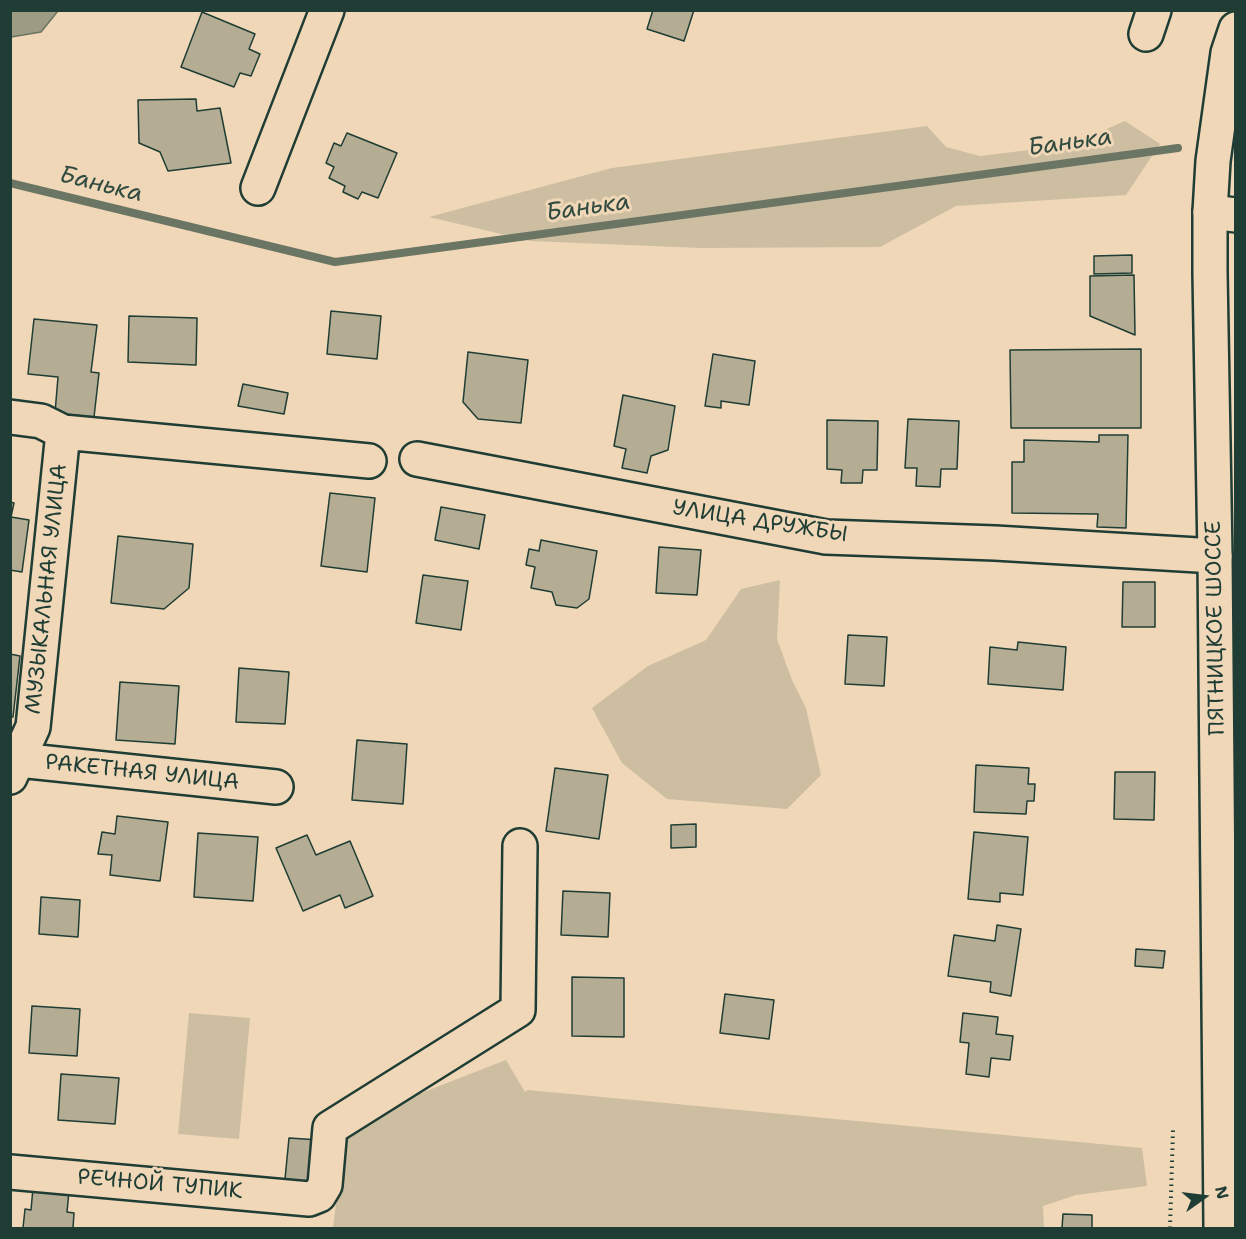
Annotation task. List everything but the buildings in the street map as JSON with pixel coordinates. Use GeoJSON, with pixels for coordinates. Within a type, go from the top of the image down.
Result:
{"type":"FeatureCollection","features":[{"type":"Feature","properties":{"kind":"main road"},"geometry":{"type":"LineString","coordinates":[[258,188],[327,10]]}},
{"type":"Feature","properties":{"kind":"main road","name":"ПЯТНИЦКОЕ ШОССЕ"},"geometry":{"type":"LineString","coordinates":[[1221,1228],[1215,556],[1210,285],[1223,213],[1213,161],[1228,53],[1236,29]]}},
{"type":"Feature","properties":{"kind":"main road"},"geometry":{"type":"LineString","coordinates":[[10,417],[41,421],[63,432],[369,461]]}},
{"type":"Feature","properties":{"kind":"main road","name":"МУЗЫКАЛЬНАЯ УЛИЦА"},"geometry":{"type":"LineString","coordinates":[[13,764],[33,727],[63,432]]}},
{"type":"Feature","properties":{"kind":"main road","name":"УЛИЦА ДРУЖБЫ"},"geometry":{"type":"LineString","coordinates":[[417,459],[826,537],[995,543],[1215,556]]}},
{"type":"Feature","properties":{"kind":"main road","name":"РАКЕТНАЯ УЛИЦА"},"geometry":{"type":"LineString","coordinates":[[13,764],[276,787]]}},
{"type":"Feature","properties":{"kind":"main road","name":"РЕЧНОЙ ТУПИК"},"geometry":{"type":"LineString","coordinates":[[10,1172],[309,1199],[319,1195],[325,1185],[330,1128],[518,1010],[520,846]]}},
{"type":"Feature","properties":{"kind":"path"},"geometry":{"type":"LineString","coordinates":[[1170,1228],[1173,1130]]}},
{"type":"Feature","properties":{"kind":"shaded area"},"geometry":{"type":"Polygon","coordinates":[[[11,10],[58,11],[41,32],[11,37],[11,10]]]}},
{"type":"Feature","properties":{"kind":"shaded area"},"geometry":{"type":"Polygon","coordinates":[[[1125,121],[1160,144],[1126,195],[956,206],[880,247],[701,248],[531,241],[429,217],[612,168],[927,126],[946,147],[980,156],[1070,145],[1125,121]]]}},
{"type":"Feature","properties":{"kind":"shaded area"},"geometry":{"type":"Polygon","coordinates":[[[780,580],[777,639],[792,680],[806,708],[821,775],[787,809],[667,799],[622,763],[592,708],[648,666],[706,640],[741,589],[780,580]]]}},
{"type":"Feature","properties":{"kind":"shaded area"},"geometry":{"type":"Polygon","coordinates":[[[189,1013],[250,1018],[239,1139],[178,1134],[189,1013]]]}},
{"type":"Feature","properties":{"kind":"shaded area"},"geometry":{"type":"Polygon","coordinates":[[[506,1060],[525,1092],[528,1090],[1142,1148],[1147,1186],[1076,1195],[1043,1206],[1044,1228],[333,1228],[347,1122],[506,1060]]]}},
{"type":"Feature","properties":{"kind":"waterway","name":"Банька"},"geometry":{"type":"LineString","coordinates":[[10,183],[335,262],[1178,148]]}}]}
